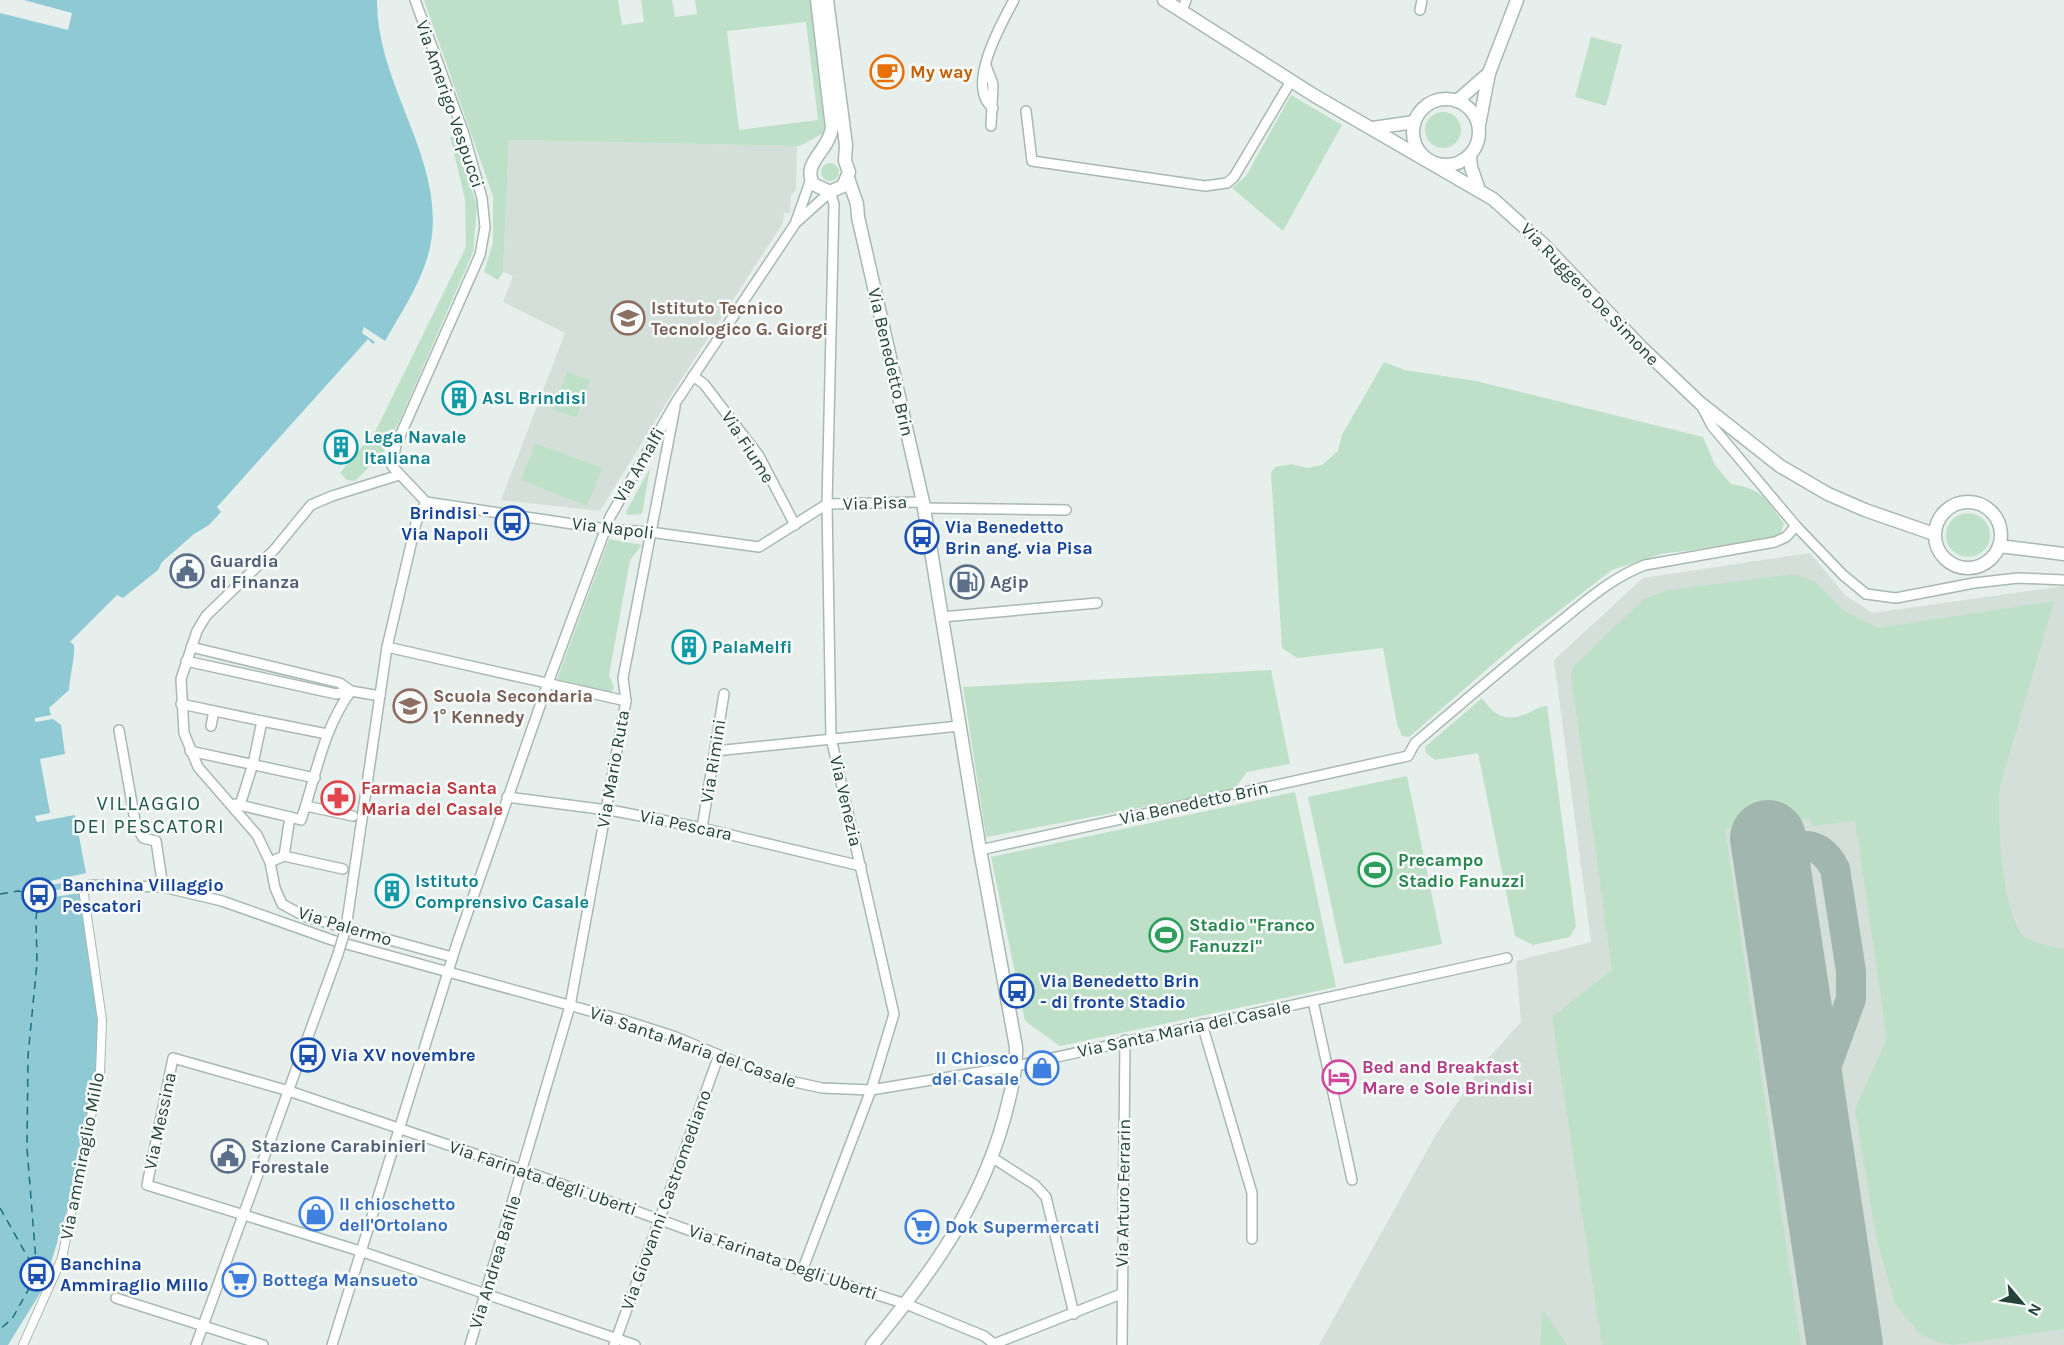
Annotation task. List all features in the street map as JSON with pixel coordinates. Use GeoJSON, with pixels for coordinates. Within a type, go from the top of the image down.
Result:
{"type":"FeatureCollection","features":[{"type":"Feature","properties":{"kind":"street","name":"Via Amerigo Vespucci"},"geometry":{"type":"LineString","coordinates":[[399,475],[392,466],[396,445],[480,255],[485,227],[482,198],[464,134],[415,0]]}},
{"type":"Feature","properties":{"kind":"street"},"geometry":{"type":"LineString","coordinates":[[811,178],[812,164],[822,154],[830,140],[832,128],[817,0]]}},
{"type":"Feature","properties":{"kind":"street","name":"Via Benedetto Brin"},"geometry":{"type":"LineString","coordinates":[[827,0],[846,145],[845,161],[848,178],[857,204],[858,217],[923,505],[980,850],[1014,1024],[1017,1066],[993,1158],[968,1211],[906,1304],[872,1345]]}},
{"type":"Feature","properties":{"kind":"street"},"geometry":{"type":"LineString","coordinates":[[991,126],[993,84],[986,66],[997,32],[1014,0]]}},
{"type":"Feature","properties":{"kind":"street","name":"Via Ruggero De Simone"},"geometry":{"type":"LineString","coordinates":[[1164,0],[1184,6],[1291,81],[1479,190],[1507,210],[1543,244],[1641,347],[1700,402],[1780,466],[1828,494],[1865,510],[1934,534]]}},
{"type":"Feature","properties":{"kind":"street"},"geometry":{"type":"LineString","coordinates":[[1420,10],[1422,0]]}},
{"type":"Feature","properties":{"kind":"street"},"geometry":{"type":"LineString","coordinates":[[1479,190],[1471,167],[1470,156],[1479,137],[1489,73],[1517,0]]}},
{"type":"Feature","properties":{"kind":"street"},"geometry":{"type":"LineString","coordinates":[[1457,101],[1489,73]]}},
{"type":"Feature","properties":{"kind":"street"},"geometry":{"type":"LineString","coordinates":[[1026,111],[1032,161],[1204,186],[1220,185],[1234,177],[1291,81]]}},
{"type":"Feature","properties":{"kind":"street"},"geometry":{"type":"LineString","coordinates":[[1373,128],[1414,122],[1422,109],[1440,99],[1457,101],[1469,108],[1479,126]]}},
{"type":"Feature","properties":{"kind":"street","name":"Via Ruggero De Simone"},"geometry":{"type":"LineString","coordinates":[[1414,122],[1413,138],[1416,148],[1431,163]]}},
{"type":"Feature","properties":{"kind":"street"},"geometry":{"type":"LineString","coordinates":[[822,154],[832,153],[845,161]]}},
{"type":"Feature","properties":{"kind":"street"},"geometry":{"type":"LineString","coordinates":[[1431,163],[1452,166],[1470,156]]}},
{"type":"Feature","properties":{"kind":"street","name":"Via Benedetto Brin"},"geometry":{"type":"LineString","coordinates":[[811,178],[818,188],[832,192],[850,203],[858,217]]}},
{"type":"Feature","properties":{"kind":"street","name":"Via Amalfi"},"geometry":{"type":"LineString","coordinates":[[795,224],[811,178]]}},
{"type":"Feature","properties":{"kind":"street"},"geometry":{"type":"LineString","coordinates":[[832,192],[843,186],[848,178]]}},
{"type":"Feature","properties":{"kind":"street","name":"Via Amalfi"},"geometry":{"type":"LineString","coordinates":[[332,1345],[452,957],[507,797],[606,529],[635,469],[693,376],[795,224],[832,192]]}},
{"type":"Feature","properties":{"kind":"street","name":"Via Venezia"},"geometry":{"type":"LineString","coordinates":[[802,1270],[871,1090],[894,1014],[831,738],[827,504],[834,213],[832,192]]}},
{"type":"Feature","properties":{"kind":"street"},"geometry":{"type":"LineString","coordinates":[[813,207],[825,208],[834,213]]}},
{"type":"Feature","properties":{"kind":"street","name":"Via Fiume"},"geometry":{"type":"LineString","coordinates":[[693,376],[704,384],[759,456],[795,525]]}},
{"type":"Feature","properties":{"kind":"street","name":"Via Amalfi"},"geometry":{"type":"LineString","coordinates":[[650,532],[676,402]]}},
{"type":"Feature","properties":{"kind":"street"},"geometry":{"type":"LineString","coordinates":[[1700,402],[1712,426],[1796,526],[1856,587],[1880,597],[1896,598],[1974,583],[2018,578],[2064,580]]}},
{"type":"Feature","properties":{"kind":"street"},"geometry":{"type":"LineString","coordinates":[[196,1345],[346,928],[387,647],[417,523],[426,502],[399,475]]}},
{"type":"Feature","properties":{"kind":"street","name":"Via Palermo"},"geometry":{"type":"LineString","coordinates":[[399,475],[311,505],[274,550],[206,616],[191,647],[181,679],[183,733],[198,767],[236,804],[257,835],[270,862],[275,888],[282,904],[306,917],[452,957]]}},
{"type":"Feature","properties":{"kind":"street"},"geometry":{"type":"LineString","coordinates":[[1973,501],[1991,510],[1998,519],[2001,529],[1999,546],[1992,558],[1983,565],[1963,568],[1944,559],[1938,550],[1934,534],[1938,520],[1944,511],[1952,505],[1973,501]]}},
{"type":"Feature","properties":{"kind":"street","name":"Via Napoli"},"geometry":{"type":"LineString","coordinates":[[426,502],[606,529],[650,532],[759,547],[827,504]]}},
{"type":"Feature","properties":{"kind":"street","name":"Via Pisa"},"geometry":{"type":"LineString","coordinates":[[827,504],[923,505]]}},
{"type":"Feature","properties":{"kind":"street"},"geometry":{"type":"LineString","coordinates":[[923,505],[1066,510]]}},
{"type":"Feature","properties":{"kind":"street","name":"Via Benedetto Brin"},"geometry":{"type":"LineString","coordinates":[[980,850],[1408,756],[1415,743],[1525,650],[1602,589],[1631,570],[1645,565],[1775,542],[1786,537],[1796,526]]}},
{"type":"Feature","properties":{"kind":"street","name":"Via Mario Ruta"},"geometry":{"type":"LineString","coordinates":[[570,1006],[626,700],[623,678],[650,532]]}},
{"type":"Feature","properties":{"kind":"street"},"geometry":{"type":"LineString","coordinates":[[1999,546],[2064,554]]}},
{"type":"Feature","properties":{"kind":"street"},"geometry":{"type":"LineString","coordinates":[[942,617],[1097,603]]}},
{"type":"Feature","properties":{"kind":"street"},"geometry":{"type":"LineString","coordinates":[[191,647],[340,682],[351,691]]}},
{"type":"Feature","properties":{"kind":"street"},"geometry":{"type":"LineString","coordinates":[[387,647],[626,700]]}},
{"type":"Feature","properties":{"kind":"street"},"geometry":{"type":"LineString","coordinates":[[186,661],[336,694],[351,691],[380,696]]}},
{"type":"Feature","properties":{"kind":"street"},"geometry":{"type":"LineString","coordinates":[[262,721],[253,764],[236,804],[301,820],[327,734],[340,706],[351,691]]}},
{"type":"Feature","properties":{"kind":"street","name":"Via Rimini"},"geometry":{"type":"LineString","coordinates":[[702,828],[723,694]]}},
{"type":"Feature","properties":{"kind":"street"},"geometry":{"type":"LineString","coordinates":[[181,704],[327,734]]}},
{"type":"Feature","properties":{"kind":"street"},"geometry":{"type":"LineString","coordinates":[[211,726],[214,711]]}},
{"type":"Feature","properties":{"kind":"street"},"geometry":{"type":"LineString","coordinates":[[715,752],[959,726]]}},
{"type":"Feature","properties":{"kind":"street"},"geometry":{"type":"LineString","coordinates":[[119,730],[136,826],[143,837],[156,841],[163,887]]}},
{"type":"Feature","properties":{"kind":"street"},"geometry":{"type":"LineString","coordinates":[[190,752],[315,778]]}},
{"type":"Feature","properties":{"kind":"street","name":"Via Pescara"},"geometry":{"type":"LineString","coordinates":[[507,797],[702,828],[861,866]]}},
{"type":"Feature","properties":{"kind":"street"},"geometry":{"type":"LineString","coordinates":[[306,806],[353,816]]}},
{"type":"Feature","properties":{"kind":"street"},"geometry":{"type":"LineString","coordinates":[[284,856],[290,817]]}},
{"type":"Feature","properties":{"kind":"street"},"geometry":{"type":"LineString","coordinates":[[270,862],[284,856],[343,869]]}},
{"type":"Feature","properties":{"kind":"street","name":"Via Santa Maria del Casale"},"geometry":{"type":"LineString","coordinates":[[83,888],[100,884],[163,887],[222,901],[332,940],[673,1036],[796,1084],[871,1090],[1017,1066],[1125,1040],[1506,958]]}},
{"type":"Feature","properties":{"kind":"street","name":"Via ammiraglio Millo"},"geometry":{"type":"LineString","coordinates":[[23,1345],[62,1258],[100,1073],[102,1020],[83,888]]}},
{"type":"Feature","properties":{"kind":"street","name":"Via Santa Maria del Casale"},"geometry":{"type":"LineString","coordinates":[[1313,1001],[1352,1179]]}},
{"type":"Feature","properties":{"kind":"street","name":"Via Andrea Bafile"},"geometry":{"type":"LineString","coordinates":[[470,1345],[570,1006]]}},
{"type":"Feature","properties":{"kind":"street"},"geometry":{"type":"LineString","coordinates":[[1202,1024],[1252,1193],[1252,1239]]}},
{"type":"Feature","properties":{"kind":"street","name":"Via Arturo Ferrarin"},"geometry":{"type":"LineString","coordinates":[[1122,1345],[1125,1040]]}},
{"type":"Feature","properties":{"kind":"street","name":"Via Giovanni Castromediano"},"geometry":{"type":"LineString","coordinates":[[615,1342],[718,1055]]}},
{"type":"Feature","properties":{"kind":"street","name":"Via Messina"},"geometry":{"type":"LineString","coordinates":[[242,1215],[147,1185],[173,1058],[289,1091]]}},
{"type":"Feature","properties":{"kind":"street","name":"Via Farinata degli Uberti"},"geometry":{"type":"LineString","coordinates":[[289,1091],[522,1170],[660,1220]]}},
{"type":"Feature","properties":{"kind":"street"},"geometry":{"type":"LineString","coordinates":[[993,1158],[1035,1185],[1046,1197],[1074,1314]]}},
{"type":"Feature","properties":{"kind":"street"},"geometry":{"type":"LineString","coordinates":[[242,1215],[486,1293],[615,1342],[635,1345]]}},
{"type":"Feature","properties":{"kind":"street","name":"Via Farinata Degli Uberti"},"geometry":{"type":"LineString","coordinates":[[660,1220],[906,1304],[984,1336],[994,1345]]}},
{"type":"Feature","properties":{"kind":"street"},"geometry":{"type":"LineString","coordinates":[[994,1345],[1121,1294]]}},
{"type":"Feature","properties":{"kind":"street"},"geometry":{"type":"LineString","coordinates":[[116,1298],[263,1345]]}},
{"type":"Feature","properties":{"kind":"shaded area","name":"Istituto Tecnico Tecnologico G. Giorgi"},"geometry":{"type":"Polygon","coordinates":[[[509,140],[797,146],[796,190],[791,195],[790,213],[784,213],[783,223],[675,389],[600,511],[501,500],[565,333],[503,302],[513,276],[503,272],[509,140]]]}},
{"type":"Feature","properties":{"kind":"shaded area"},"geometry":{"type":"Polygon","coordinates":[[[1810,553],[1846,596],[1873,613],[2064,586],[2064,1345],[1319,1345],[1435,1136],[1483,1064],[1521,1022],[1516,961],[1591,942],[1554,660],[1643,578],[1810,553]]]}},
{"type":"Feature","properties":{"kind":"green space"},"geometry":{"type":"Polygon","coordinates":[[[424,0],[618,0],[622,25],[644,22],[641,0],[672,0],[675,17],[697,14],[695,0],[810,0],[825,132],[800,146],[509,140],[503,272],[498,280],[484,272],[493,243],[493,196],[424,0]],[[806,22],[727,31],[739,130],[818,120],[806,22]]]}},
{"type":"Feature","properties":{"kind":"green space"},"geometry":{"type":"Polygon","coordinates":[[[1591,37],[1622,45],[1606,106],[1575,97],[1591,37]]]}},
{"type":"Feature","properties":{"kind":"green space"},"geometry":{"type":"Polygon","coordinates":[[[1291,95],[1342,125],[1283,231],[1232,188],[1246,176],[1291,95]]]}},
{"type":"Feature","properties":{"kind":"green space"},"geometry":{"type":"Polygon","coordinates":[[[1443,112],[1456,117],[1461,130],[1456,143],[1443,148],[1430,143],[1425,130],[1430,117],[1443,112]]]}},
{"type":"Feature","properties":{"kind":"green space"},"geometry":{"type":"Polygon","coordinates":[[[455,136],[477,206],[473,252],[399,422],[383,453],[355,481],[347,480],[340,473],[376,430],[466,247],[465,199],[450,137],[455,136]]]}},
{"type":"Feature","properties":{"kind":"green space"},"geometry":{"type":"Polygon","coordinates":[[[830,163],[836,166],[839,172],[836,178],[830,181],[824,178],[821,172],[824,166],[830,163]]]}},
{"type":"Feature","properties":{"kind":"green space"},"geometry":{"type":"Polygon","coordinates":[[[1384,362],[1405,370],[1476,381],[1703,437],[1715,465],[1731,484],[1751,489],[1768,502],[1784,524],[1781,533],[1772,539],[1661,554],[1612,570],[1516,644],[1409,737],[1402,736],[1397,724],[1383,648],[1297,658],[1282,648],[1271,473],[1275,467],[1291,464],[1308,468],[1322,465],[1338,451],[1342,435],[1384,362]]]}},
{"type":"Feature","properties":{"kind":"green space"},"geometry":{"type":"Polygon","coordinates":[[[567,372],[590,380],[576,418],[552,409],[567,372]]]}},
{"type":"Feature","properties":{"kind":"green space"},"geometry":{"type":"Polygon","coordinates":[[[535,443],[602,468],[587,506],[521,480],[535,443]]]}},
{"type":"Feature","properties":{"kind":"green space"},"geometry":{"type":"Polygon","coordinates":[[[650,468],[642,514],[627,515],[626,512],[650,468]]]}},
{"type":"Feature","properties":{"kind":"green space"},"geometry":{"type":"Polygon","coordinates":[[[1968,513],[1977,514],[1984,519],[1989,526],[1989,544],[1984,551],[1977,556],[1968,557],[1959,556],[1952,551],[1947,544],[1946,535],[1947,526],[1952,519],[1959,514],[1968,513]]]}},
{"type":"Feature","properties":{"kind":"green space"},"geometry":{"type":"Polygon","coordinates":[[[609,539],[642,545],[630,560],[609,675],[614,688],[611,692],[557,679],[609,539]]]}},
{"type":"Feature","properties":{"kind":"green space"},"geometry":{"type":"Polygon","coordinates":[[[1794,574],[1814,581],[1844,611],[1878,628],[2054,601],[2000,787],[1999,820],[2006,888],[2017,925],[2028,939],[2064,949],[2064,1329],[1953,1345],[1938,1342],[1920,1334],[1895,1304],[1876,1237],[1855,1109],[1887,1038],[1855,821],[1812,826],[1810,818],[1725,829],[1801,1345],[1602,1345],[1552,1017],[1612,970],[1571,675],[1573,667],[1644,599],[1668,590],[1794,574]]]}},
{"type":"Feature","properties":{"kind":"green space"},"geometry":{"type":"Polygon","coordinates":[[[1271,670],[1290,764],[1247,772],[1234,790],[986,837],[963,687],[1271,670]]]}},
{"type":"Feature","properties":{"kind":"green space"},"geometry":{"type":"Polygon","coordinates":[[[1482,698],[1495,712],[1512,718],[1547,706],[1576,926],[1570,937],[1533,945],[1515,936],[1478,753],[1435,760],[1426,753],[1425,747],[1482,698]]]}},
{"type":"Feature","properties":{"kind":"green space","name":"Precampo Stadio Fanuzzi"},"geometry":{"type":"Polygon","coordinates":[[[1407,776],[1442,944],[1344,964],[1308,797],[1407,776]]]}},
{"type":"Feature","properties":{"kind":"green space","name":"Stadio \"Franco Fanuzzi\""},"geometry":{"type":"Polygon","coordinates":[[[1295,792],[1336,987],[1060,1046],[1025,1021],[991,857],[1295,792]]]}},
{"type":"Feature","properties":{"kind":"green space"},"geometry":{"type":"Polygon","coordinates":[[[1543,1310],[1567,1345],[1540,1345],[1543,1310]]]}},
{"type":"Feature","properties":{"kind":"water"},"geometry":{"type":"Polygon","coordinates":[[[24,0],[377,0],[380,31],[387,62],[420,151],[433,211],[431,242],[424,268],[385,341],[364,327],[362,333],[375,342],[373,344],[368,339],[217,507],[221,512],[209,525],[194,534],[162,562],[158,570],[123,598],[117,595],[70,642],[74,645],[74,650],[69,690],[49,708],[51,715],[35,718],[35,722],[53,719],[61,725],[65,754],[40,759],[50,813],[35,816],[37,822],[75,815],[86,873],[50,881],[51,885],[78,880],[77,886],[47,892],[48,898],[80,893],[95,992],[98,1052],[92,1106],[81,1160],[42,1290],[8,1345],[0,1345],[0,13],[68,30],[72,13],[24,0]]]}},
{"type":"Feature","properties":{"kind":"ferry route"},"geometry":{"type":"LineString","coordinates":[[0,894],[18,891],[39,895],[36,918],[37,963],[28,1056],[27,1148],[37,1274],[12,1319],[0,1329]]}},
{"type":"Feature","properties":{"kind":"ferry route"},"geometry":{"type":"LineString","coordinates":[[0,1208],[35,1270]]}},
{"type":"Feature","properties":{"kind":"taxiway"},"geometry":{"type":"LineString","coordinates":[[1774,877],[1778,865],[1785,856],[1801,846],[1810,846],[1828,858],[1835,869],[1851,971],[1851,999],[1814,1100],[1810,1119]]}},
{"type":"Feature","properties":{"kind":"taxiway"},"geometry":{"type":"LineString","coordinates":[[1843,1332],[1848,1345]]}},
{"type":"Feature","properties":{"kind":"runway"},"geometry":{"type":"LineString","coordinates":[[1768,838],[1845,1345]]}},
{"type":"Feature","properties":{"kind":"place","name":"My way"},"geometry":{"type":"Point","coordinates":[887,72]}},
{"type":"Feature","properties":{"kind":"place","name":"Istituto Tecnico Tecnologico G. Giorgi"},"geometry":{"type":"Point","coordinates":[628,318]}},
{"type":"Feature","properties":{"kind":"place","name":"ASL Brindisi"},"geometry":{"type":"Point","coordinates":[459,398]}},
{"type":"Feature","properties":{"kind":"place","name":"Lega Navale Italiana"},"geometry":{"type":"Point","coordinates":[341,447]}},
{"type":"Feature","properties":{"kind":"place","name":"Brindisi - Via Napoli"},"geometry":{"type":"Point","coordinates":[512,523]}},
{"type":"Feature","properties":{"kind":"place","name":"Via Benedetto Brin ang. via Pisa"},"geometry":{"type":"Point","coordinates":[922,537]}},
{"type":"Feature","properties":{"kind":"place","name":"Guardia di Finanza"},"geometry":{"type":"Point","coordinates":[187,571]}},
{"type":"Feature","properties":{"kind":"place","name":"Agip"},"geometry":{"type":"Point","coordinates":[967,582]}},
{"type":"Feature","properties":{"kind":"place","name":"PalaMelfi"},"geometry":{"type":"Point","coordinates":[689,647]}},
{"type":"Feature","properties":{"kind":"place","name":"Scuola Secondaria 1° Kennedy"},"geometry":{"type":"Point","coordinates":[410,706]}},
{"type":"Feature","properties":{"kind":"place","name":"Farmacia Santa Maria del Casale"},"geometry":{"type":"Point","coordinates":[338,798]}},
{"type":"Feature","properties":{"kind":"place","name":"Precampo Stadio Fanuzzi"},"geometry":{"type":"Point","coordinates":[1375,870]}},
{"type":"Feature","properties":{"kind":"place","name":"Istituto Comprensivo Casale"},"geometry":{"type":"Point","coordinates":[392,891]}},
{"type":"Feature","properties":{"kind":"place","name":"Banchina Villaggio Pescatori"},"geometry":{"type":"Point","coordinates":[39,895]}},
{"type":"Feature","properties":{"kind":"place","name":"Stadio \"Franco Fanuzzi\""},"geometry":{"type":"Point","coordinates":[1166,935]}},
{"type":"Feature","properties":{"kind":"place","name":"Via Benedetto Brin - di fronte Stadio"},"geometry":{"type":"Point","coordinates":[1017,991]}},
{"type":"Feature","properties":{"kind":"place","name":"Via XV novembre"},"geometry":{"type":"Point","coordinates":[308,1055]}},
{"type":"Feature","properties":{"kind":"place","name":"Il Chiosco del Casale"},"geometry":{"type":"Point","coordinates":[1042,1068]}},
{"type":"Feature","properties":{"kind":"place","name":"Bed and Breakfast Mare e Sole Brindisi"},"geometry":{"type":"Point","coordinates":[1339,1077]}},
{"type":"Feature","properties":{"kind":"place","name":"Stazione Carabinieri Forestale"},"geometry":{"type":"Point","coordinates":[228,1156]}},
{"type":"Feature","properties":{"kind":"place","name":"Il chioschetto dell'Ortolano"},"geometry":{"type":"Point","coordinates":[316,1214]}},
{"type":"Feature","properties":{"kind":"place","name":"Dok Supermercati"},"geometry":{"type":"Point","coordinates":[922,1227]}},
{"type":"Feature","properties":{"kind":"place","name":"Banchina Ammiraglio Millo"},"geometry":{"type":"Point","coordinates":[37,1274]}},
{"type":"Feature","properties":{"kind":"place","name":"Bottega Mansueto"},"geometry":{"type":"Point","coordinates":[239,1280]}},
{"type":"Feature","properties":{"kind":"district","name":"VILLAGGIO DEI PESCATORI"},"geometry":{"type":"Point","coordinates":[149,814]}}]}
